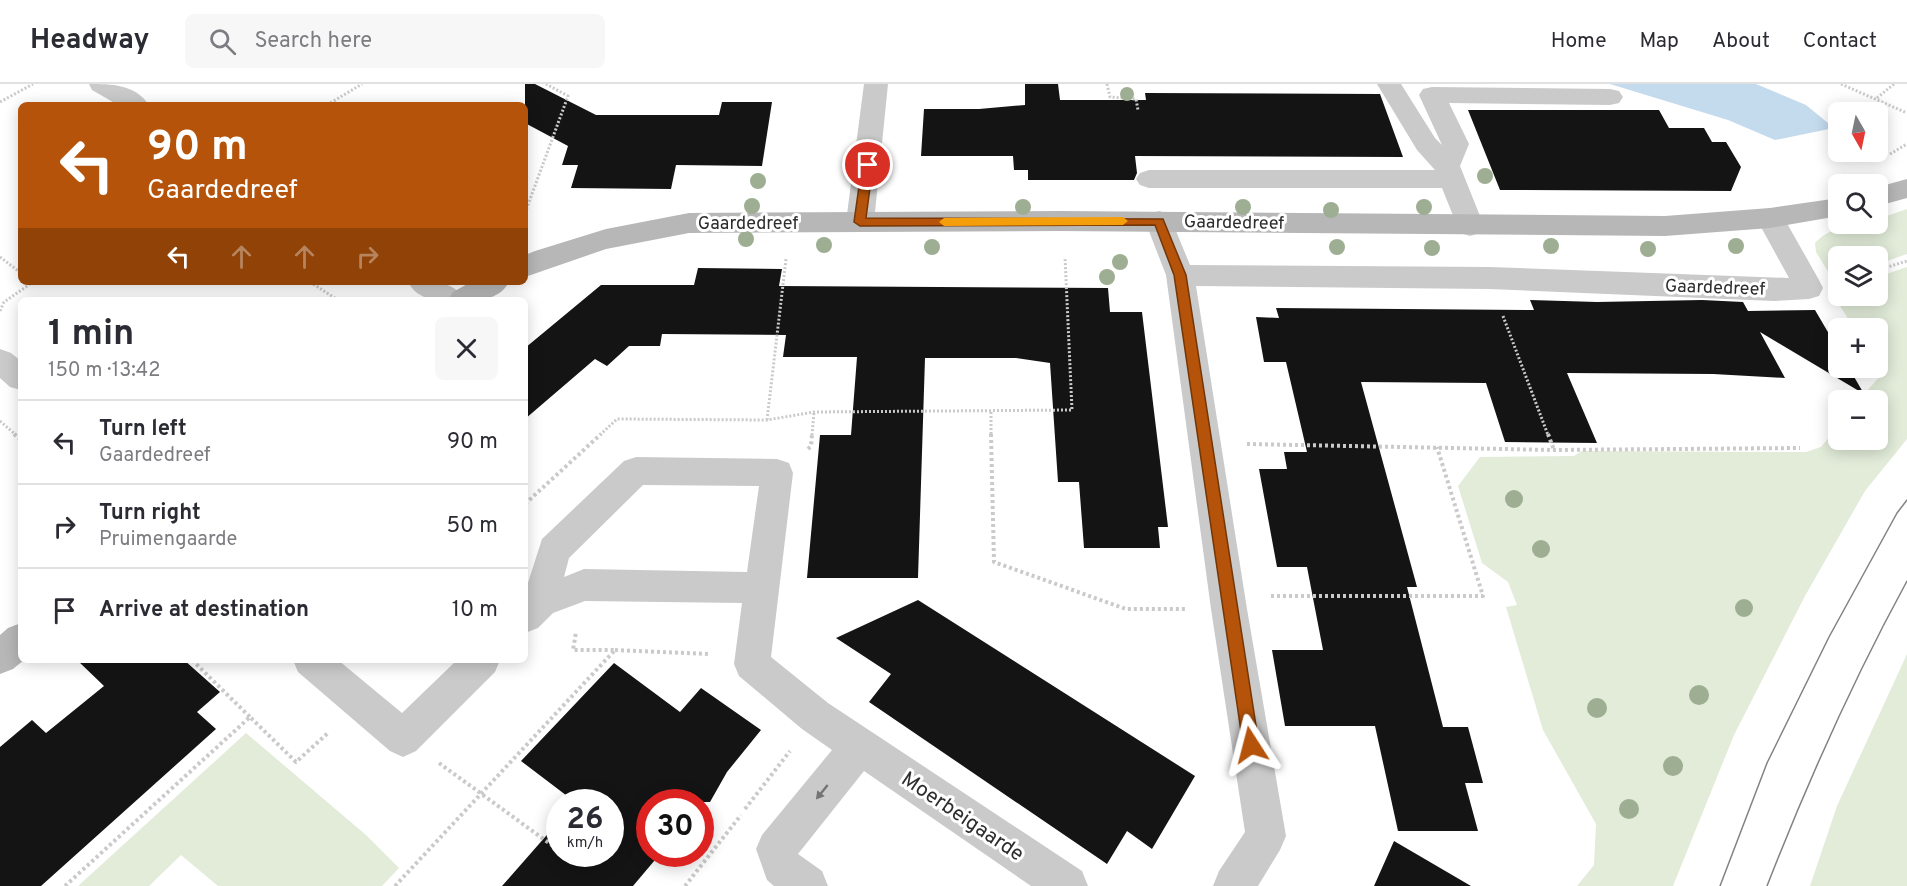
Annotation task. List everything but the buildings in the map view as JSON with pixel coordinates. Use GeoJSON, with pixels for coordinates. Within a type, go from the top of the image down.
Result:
{"type":"FeatureCollection","features":[{"type":"Feature","properties":{"kind":"street"},"geometry":{"type":"LineString","coordinates":[[101,84],[131,102]]}},
{"type":"Feature","properties":{"kind":"street"},"geometry":{"type":"LineString","coordinates":[[860,222],[876,84]]}},
{"type":"Feature","properties":{"kind":"street"},"geometry":{"type":"LineString","coordinates":[[1389,84],[1426,144],[1449,172],[1470,226]]}},
{"type":"Feature","properties":{"kind":"street"},"geometry":{"type":"LineString","coordinates":[[1449,172],[1456,144],[1432,95],[1610,97]]}},
{"type":"Feature","properties":{"kind":"street"},"geometry":{"type":"LineString","coordinates":[[1149,179],[1449,172]]}},
{"type":"Feature","properties":{"kind":"street"},"geometry":{"type":"LineString","coordinates":[[1888,194],[1907,188]]}},
{"type":"Feature","properties":{"kind":"street","name":"Gaardedreef"},"geometry":{"type":"LineString","coordinates":[[528,266],[580,245],[629,232],[689,223],[1159,221],[1470,226],[1665,226],[1770,218],[1828,209]]}},
{"type":"Feature","properties":{"kind":"street","name":"Gaardedreef"},"geometry":{"type":"LineString","coordinates":[[1180,275],[1489,278],[1774,290],[1809,288],[1770,218]]}},
{"type":"Feature","properties":{"kind":"street"},"geometry":{"type":"LineString","coordinates":[[1159,221],[1180,275],[1228,602],[1266,836],[1234,886]]}},
{"type":"Feature","properties":{"kind":"street"},"geometry":{"type":"LineString","coordinates":[[427,285],[445,297]]}},
{"type":"Feature","properties":{"kind":"street"},"geometry":{"type":"LineString","coordinates":[[468,297],[490,285]]}},
{"type":"Feature","properties":{"kind":"street"},"geometry":{"type":"LineString","coordinates":[[0,361],[18,377]]}},
{"type":"Feature","properties":{"kind":"street"},"geometry":{"type":"LineString","coordinates":[[0,396],[18,382]]}},
{"type":"Feature","properties":{"kind":"street"},"geometry":{"type":"LineString","coordinates":[[533,610],[554,550],[636,471],[777,473],[753,655]]}},
{"type":"Feature","properties":{"kind":"street"},"geometry":{"type":"LineString","coordinates":[[533,610],[584,585],[762,588]]}},
{"type":"Feature","properties":{"kind":"street"},"geometry":{"type":"LineString","coordinates":[[0,657],[18,642]]}},
{"type":"Feature","properties":{"kind":"street","name":"Moerbeigaarde"},"geometry":{"type":"LineString","coordinates":[[753,655],[752,664],[815,716],[1067,886]]}},
{"type":"Feature","properties":{"kind":"street"},"geometry":{"type":"LineString","coordinates":[[314,663],[404,738],[479,663]]}},
{"type":"Feature","properties":{"kind":"street"},"geometry":{"type":"LineString","coordinates":[[807,886],[781,866],[776,849],[859,747]]}},
{"type":"Feature","properties":{"kind":"path"},"geometry":{"type":"LineString","coordinates":[[0,102],[33,84]]}},
{"type":"Feature","properties":{"kind":"path"},"geometry":{"type":"LineString","coordinates":[[332,102],[362,84]]}},
{"type":"Feature","properties":{"kind":"path"},"geometry":{"type":"LineString","coordinates":[[528,205],[568,96],[546,84]]}},
{"type":"Feature","properties":{"kind":"path"},"geometry":{"type":"LineString","coordinates":[[1107,84],[1110,97],[1136,99],[1138,110]]}},
{"type":"Feature","properties":{"kind":"path"},"geometry":{"type":"LineString","coordinates":[[1841,84],[1907,113]]}},
{"type":"Feature","properties":{"kind":"path"},"geometry":{"type":"LineString","coordinates":[[1877,98],[1894,84]]}},
{"type":"Feature","properties":{"kind":"path"},"geometry":{"type":"LineString","coordinates":[[786,255],[767,420],[814,412],[1072,410],[1065,256]]}},
{"type":"Feature","properties":{"kind":"path"},"geometry":{"type":"LineString","coordinates":[[0,257],[18,271]]}},
{"type":"Feature","properties":{"kind":"path"},"geometry":{"type":"LineString","coordinates":[[1888,267],[1907,261]]}},
{"type":"Feature","properties":{"kind":"path"},"geometry":{"type":"LineString","coordinates":[[1489,278],[1554,450]]}},
{"type":"Feature","properties":{"kind":"path"},"geometry":{"type":"LineString","coordinates":[[0,311],[4,302],[30,285]]}},
{"type":"Feature","properties":{"kind":"path"},"geometry":{"type":"LineString","coordinates":[[315,285],[333,297]]}},
{"type":"Feature","properties":{"kind":"path"},"geometry":{"type":"LineString","coordinates":[[991,411],[994,562],[1126,609],[1228,602],[1483,596],[1437,447]]}},
{"type":"Feature","properties":{"kind":"path"},"geometry":{"type":"LineString","coordinates":[[0,421],[18,437]]}},
{"type":"Feature","properties":{"kind":"path"},"geometry":{"type":"LineString","coordinates":[[1204,444],[1554,450],[1800,448]]}},
{"type":"Feature","properties":{"kind":"path"},"geometry":{"type":"LineString","coordinates":[[584,585],[573,650],[753,655]]}},
{"type":"Feature","properties":{"kind":"path"},"geometry":{"type":"LineString","coordinates":[[395,886],[615,650]]}},
{"type":"Feature","properties":{"kind":"path"},"geometry":{"type":"LineString","coordinates":[[195,663],[296,762],[360,703]]}},
{"type":"Feature","properties":{"kind":"path"},"geometry":{"type":"LineString","coordinates":[[685,886],[815,716]]}},
{"type":"Feature","properties":{"kind":"path"},"geometry":{"type":"LineString","coordinates":[[65,886],[250,717]]}},
{"type":"Feature","properties":{"kind":"path"},"geometry":{"type":"LineString","coordinates":[[404,738],[546,841]]}},
{"type":"Feature","properties":{"kind":"green space"},"geometry":{"type":"Polygon","coordinates":[[[1907,209],[1907,254],[1888,261],[1888,246],[1828,246],[1828,272],[1816,252],[1815,243],[1828,233],[1888,234],[1888,216],[1907,209]]]}},
{"type":"Feature","properties":{"kind":"green space"},"geometry":{"type":"Polygon","coordinates":[[[1907,267],[1907,439],[1865,491],[1805,596],[1734,735],[1673,886],[1577,886],[1594,865],[1596,824],[1543,730],[1506,607],[1517,605],[1508,582],[1482,563],[1458,486],[1480,457],[1574,456],[1582,451],[1806,452],[1821,447],[1828,438],[1828,450],[1888,450],[1888,390],[1868,390],[1878,378],[1888,378],[1888,318],[1848,318],[1840,306],[1888,306],[1888,274],[1907,267]]]}},
{"type":"Feature","properties":{"kind":"green space"},"geometry":{"type":"Polygon","coordinates":[[[1907,654],[1907,886],[1810,886],[1837,806],[1907,654]]]}},
{"type":"Feature","properties":{"kind":"green space"},"geometry":{"type":"Polygon","coordinates":[[[246,733],[366,835],[399,868],[382,886],[218,886],[181,855],[149,886],[78,886],[246,733]]]}},
{"type":"Feature","properties":{"kind":"water"},"geometry":{"type":"Polygon","coordinates":[[[1610,84],[1756,84],[1806,105],[1828,123],[1828,129],[1775,140],[1728,120],[1610,84]]]}},
{"type":"Feature","properties":{"kind":"tram line"},"geometry":{"type":"LineString","coordinates":[[1720,886],[1767,763],[1829,637],[1897,513],[1907,500]]}},
{"type":"Feature","properties":{"kind":"tram line"},"geometry":{"type":"LineString","coordinates":[[1767,886],[1832,731],[1907,581]]}},
{"type":"Feature","properties":{"kind":"slow traffic"},"geometry":{"type":"LineString","coordinates":[[944,222],[1123,221]]}},
{"type":"Feature","properties":{"kind":"route"},"geometry":{"type":"LineString","coordinates":[[868,165],[860,222],[1159,221],[1180,275],[1251,745]]}}]}
